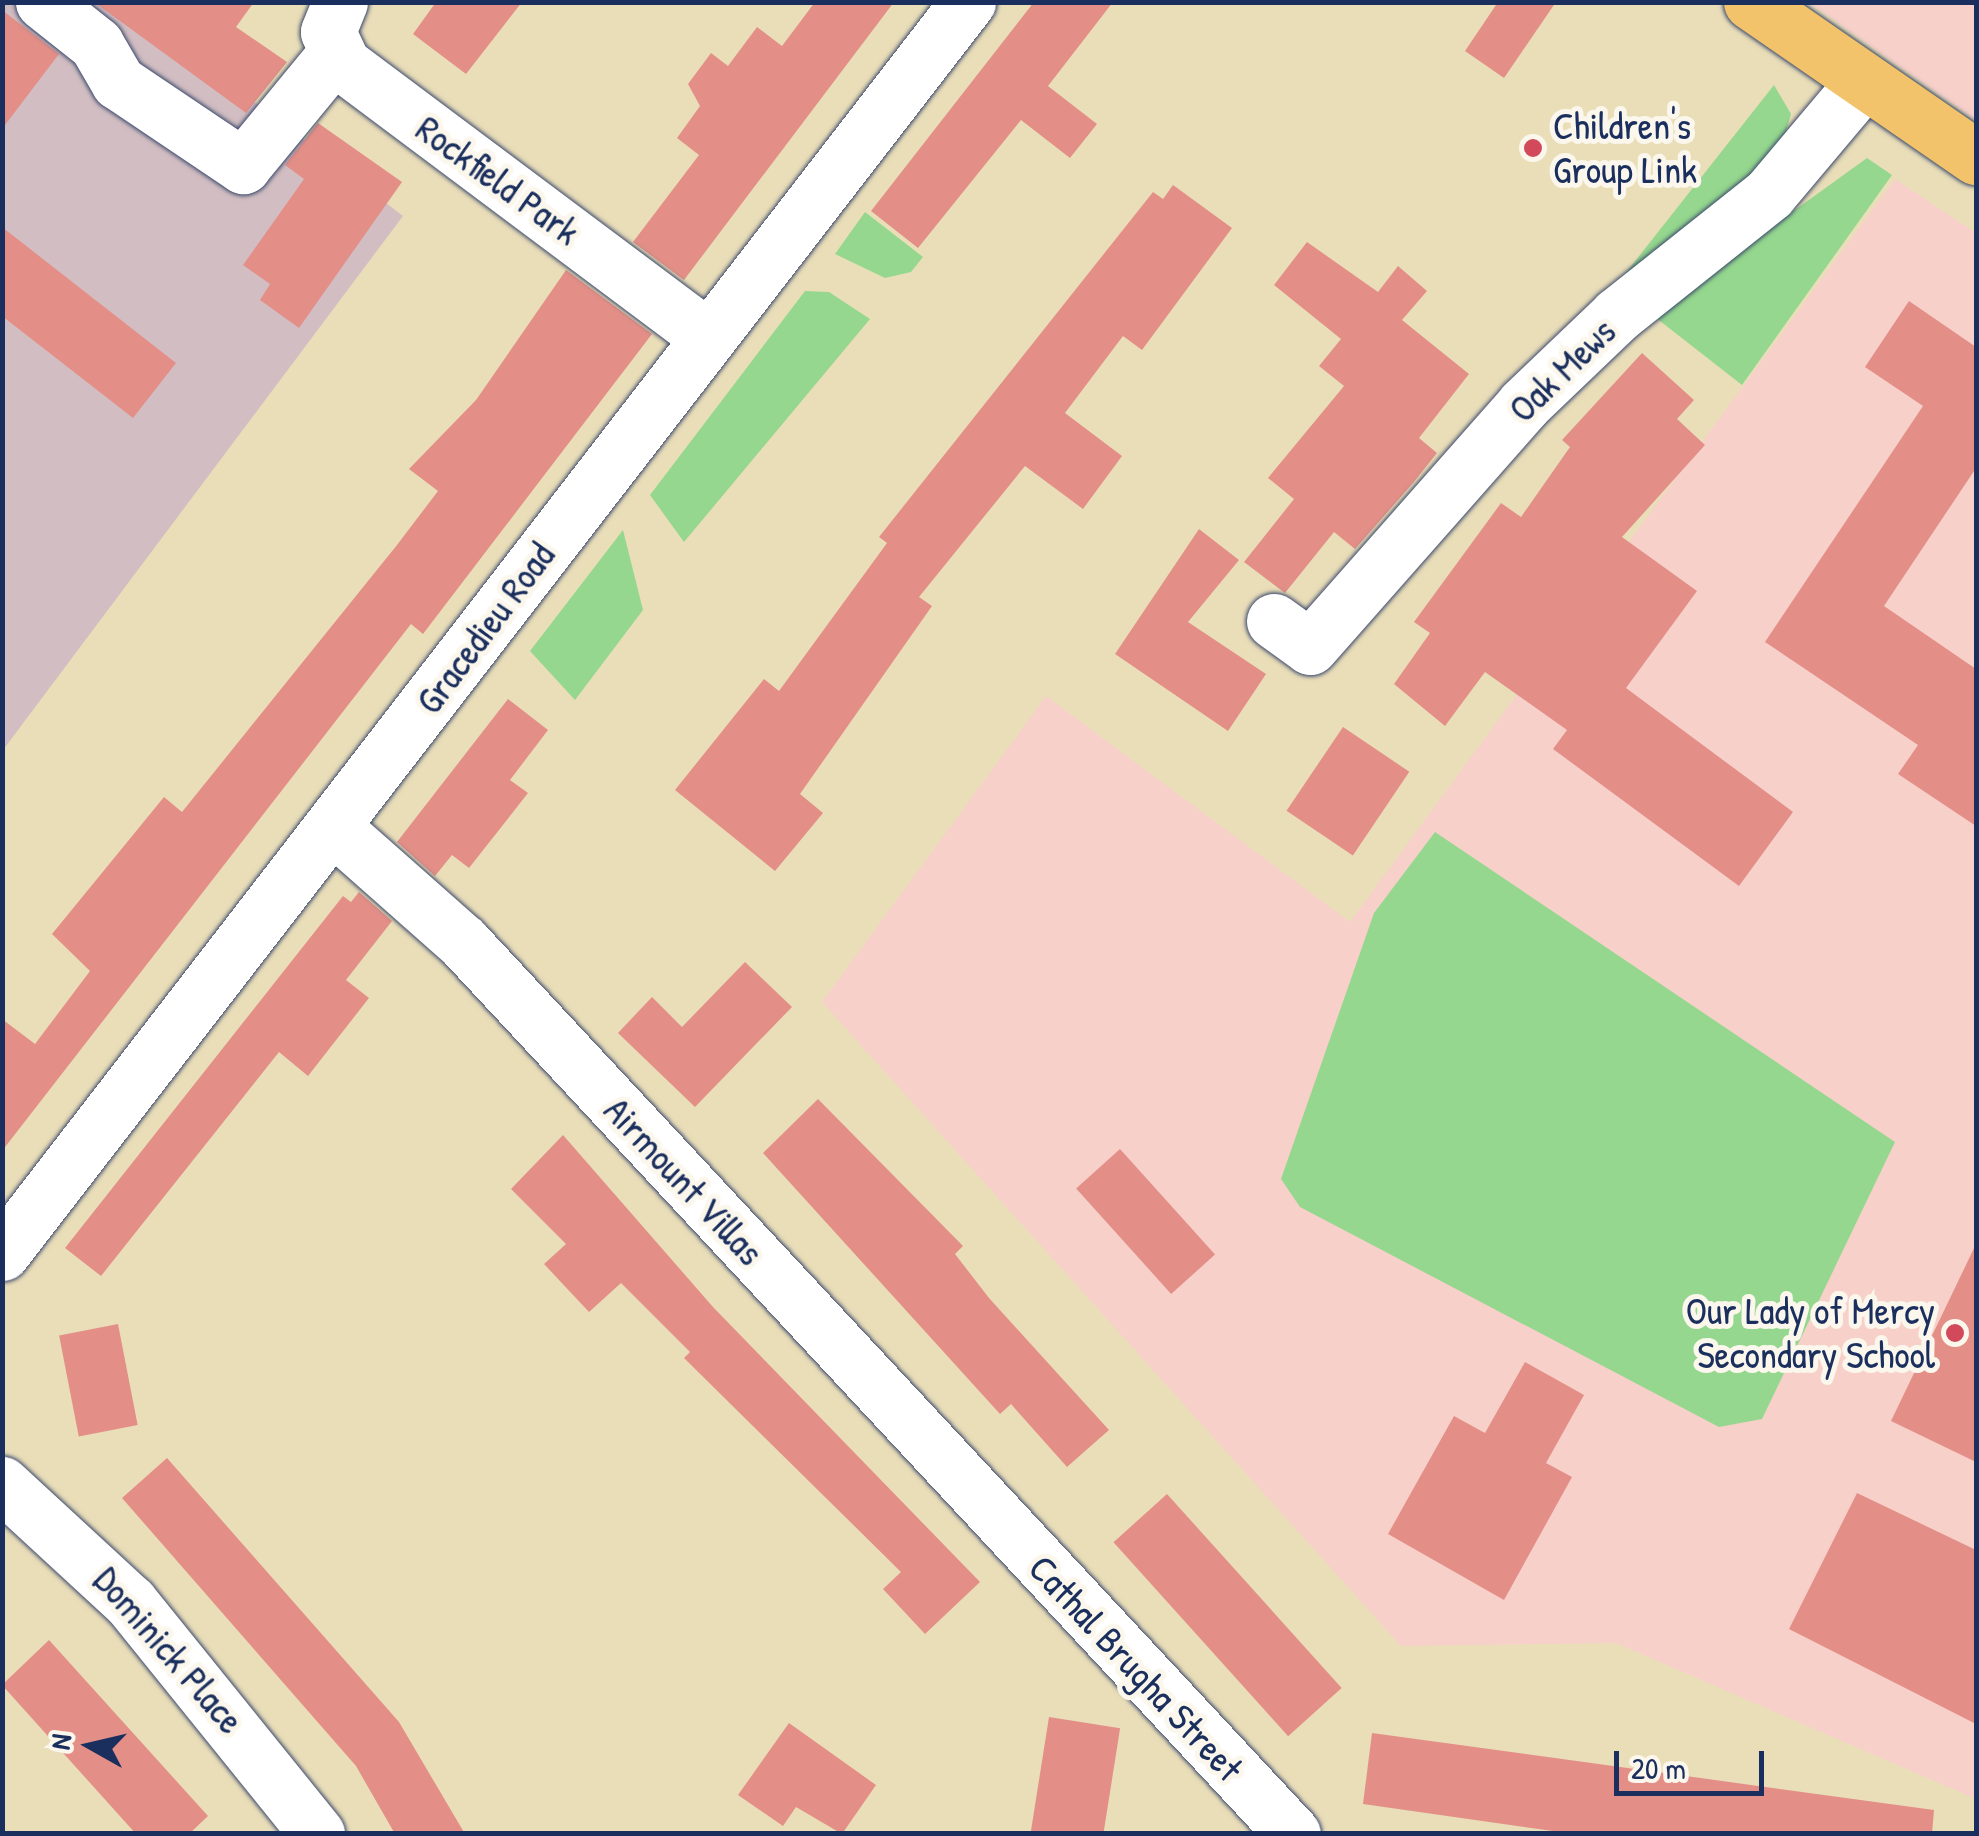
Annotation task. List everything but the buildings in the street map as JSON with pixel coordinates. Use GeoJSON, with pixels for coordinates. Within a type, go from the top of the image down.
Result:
{"type":"FeatureCollection","features":[{"type":"Feature","properties":{"kind":"main road"},"geometry":{"type":"LineString","coordinates":[[1752,2],[1976,157]]}},
{"type":"Feature","properties":{"kind":"street"},"geometry":{"type":"LineString","coordinates":[[43,2],[96,44],[118,82],[243,166],[337,28]]}},
{"type":"Feature","properties":{"kind":"street","name":"Gracedieu Road"},"geometry":{"type":"LineString","coordinates":[[2,1253],[334,828],[968,2]]}},
{"type":"Feature","properties":{"kind":"street","name":"Rockfield Park"},"geometry":{"type":"LineString","coordinates":[[337,28],[708,336]]}},
{"type":"Feature","properties":{"kind":"street","name":"Oak Mews"},"geometry":{"type":"LineString","coordinates":[[1274,621],[1310,648],[1524,404],[1618,315],[1769,194],[1864,81]]}},
{"type":"Feature","properties":{"kind":"street","name":"Airmount Villas"},"geometry":{"type":"LineString","coordinates":[[334,828],[463,942],[1021,1546]]}},
{"type":"Feature","properties":{"kind":"street","name":"Dominick Place"},"geometry":{"type":"LineString","coordinates":[[2,1484],[130,1602],[317,1834]]}},
{"type":"Feature","properties":{"kind":"street","name":"Cathal Brugha Street"},"geometry":{"type":"LineString","coordinates":[[1021,1546],[1293,1834]]}},
{"type":"Feature","properties":{"kind":"shaded area"},"geometry":{"type":"Polygon","coordinates":[[[3,3],[126,3],[403,216],[3,750],[3,3]]]}},
{"type":"Feature","properties":{"kind":"shaded area"},"geometry":{"type":"Polygon","coordinates":[[[1810,3],[1976,3],[1976,120],[1810,3]]]}},
{"type":"Feature","properties":{"kind":"shaded area"},"geometry":{"type":"Polygon","coordinates":[[[1895,179],[1976,233],[1976,1799],[1616,1643],[1401,1646],[822,1002],[1046,696],[1350,922],[1895,179]]]}},
{"type":"Feature","properties":{"kind":"green space"},"geometry":{"type":"Polygon","coordinates":[[[1774,85],[1791,114],[1779,157],[1621,279],[1774,85]]]}},
{"type":"Feature","properties":{"kind":"green space"},"geometry":{"type":"Polygon","coordinates":[[[1867,158],[1892,175],[1742,385],[1651,314],[1867,158]]]}},
{"type":"Feature","properties":{"kind":"green space"},"geometry":{"type":"Polygon","coordinates":[[[865,212],[923,257],[911,272],[885,278],[835,254],[865,212]]]}},
{"type":"Feature","properties":{"kind":"green space"},"geometry":{"type":"Polygon","coordinates":[[[805,291],[829,292],[870,319],[684,542],[650,495],[805,291]]]}},
{"type":"Feature","properties":{"kind":"green space"},"geometry":{"type":"Polygon","coordinates":[[[623,530],[643,610],[575,700],[530,651],[623,530]]]}},
{"type":"Feature","properties":{"kind":"green space"},"geometry":{"type":"Polygon","coordinates":[[[1435,832],[1895,1142],[1762,1419],[1719,1427],[1300,1207],[1281,1179],[1374,913],[1435,832]]]}},
{"type":"Feature","properties":{"kind":"place","name":"Children's Group Link"},"geometry":{"type":"Point","coordinates":[1533,148]}},
{"type":"Feature","properties":{"kind":"place","name":"Our Lady of Mercy Secondary School"},"geometry":{"type":"Point","coordinates":[1955,1333]}}]}
